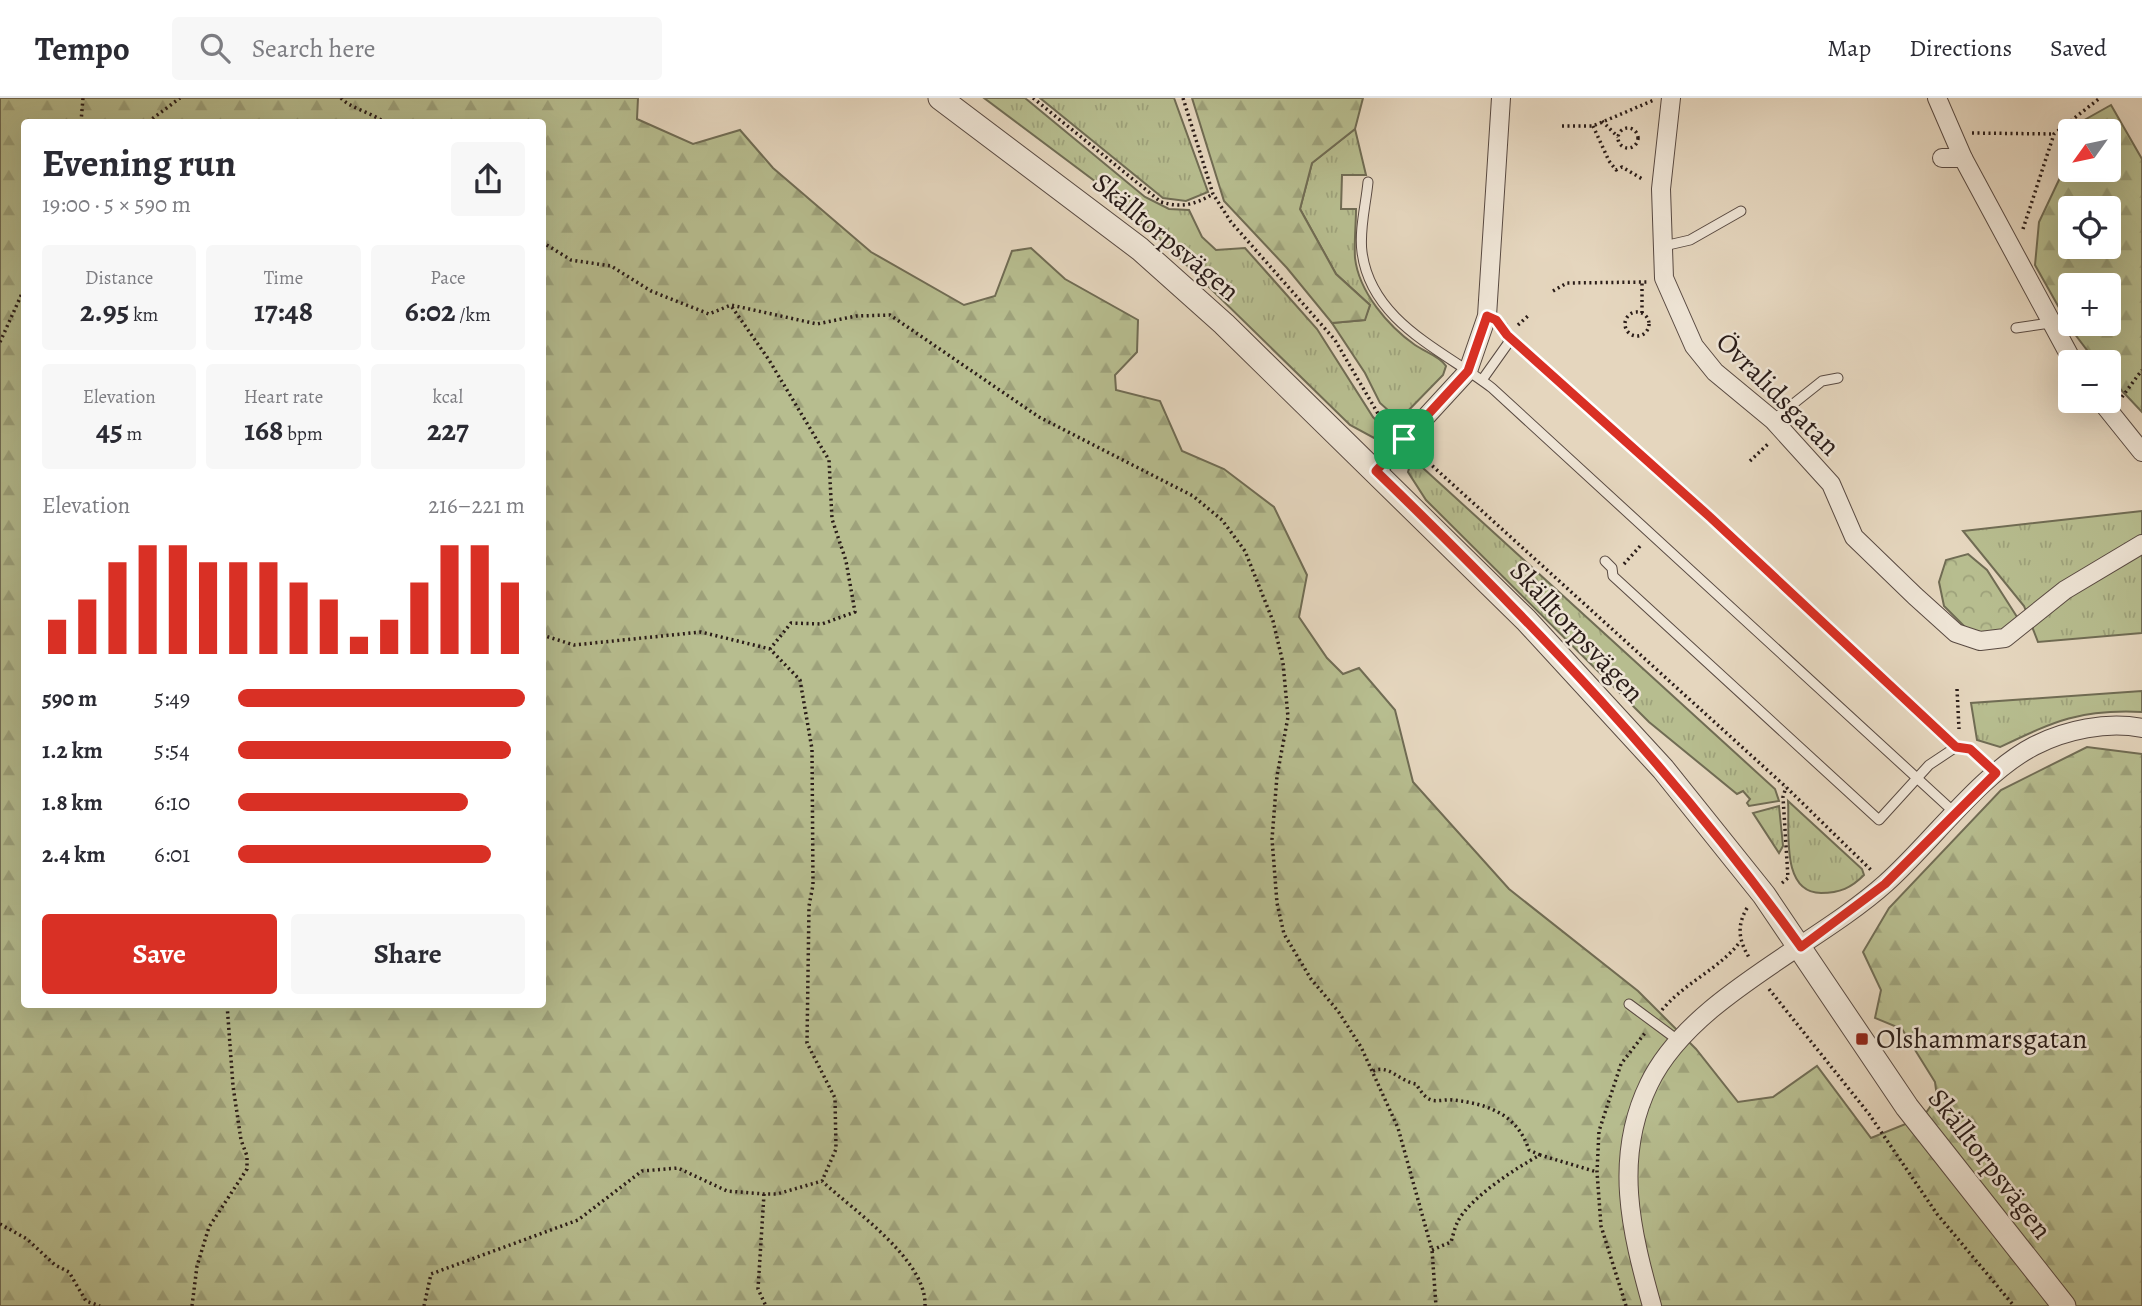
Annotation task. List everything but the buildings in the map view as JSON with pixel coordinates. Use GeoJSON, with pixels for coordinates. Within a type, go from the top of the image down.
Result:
{"type":"FeatureCollection","features":[{"type":"Feature","properties":{"kind":"street","name":"Skälltorpsvägen"},"geometry":{"type":"LineString","coordinates":[[940,98],[1139,249],[1224,324],[1526,620],[1687,798],[1801,947],[1907,1107],[2064,1306]]}},
{"type":"Feature","properties":{"kind":"street"},"geometry":{"type":"LineString","coordinates":[[1376,471],[1404,439],[1475,376],[1487,316],[1502,98]]}},
{"type":"Feature","properties":{"kind":"street","name":"Övralidsgatan"},"geometry":{"type":"LineString","coordinates":[[1671,98],[1661,189],[1664,278],[1693,346],[1715,372],[1779,426],[1831,484],[1854,537],[1956,633],[1980,641],[2005,638],[2065,590],[2142,544]]}},
{"type":"Feature","properties":{"kind":"street"},"geometry":{"type":"LineString","coordinates":[[1937,98],[1963,158],[2066,350]]}},
{"type":"Feature","properties":{"kind":"street"},"geometry":{"type":"LineString","coordinates":[[1942,158],[1963,158]]}},
{"type":"Feature","properties":{"kind":"street"},"geometry":{"type":"LineString","coordinates":[[2111,413],[2142,452]]}},
{"type":"Feature","properties":{"kind":"street"},"geometry":{"type":"LineString","coordinates":[[1652,1306],[1629,1215],[1628,1156],[1644,1094],[1656,1070],[1679,1041],[1712,1010],[1885,884],[1996,773],[2034,746],[2073,732],[2102,726],[2142,728]]}},
{"type":"Feature","properties":{"kind":"lane"},"geometry":{"type":"LineString","coordinates":[[1368,182],[1362,249],[1374,287],[1387,310],[1475,376],[1956,814]]}},
{"type":"Feature","properties":{"kind":"lane"},"geometry":{"type":"LineString","coordinates":[[1664,246],[1690,240],[1741,211]]}},
{"type":"Feature","properties":{"kind":"lane"},"geometry":{"type":"LineString","coordinates":[[1487,316],[1496,320],[1507,335],[1710,517],[1956,747],[1970,749],[1996,773]]}},
{"type":"Feature","properties":{"kind":"lane"},"geometry":{"type":"LineString","coordinates":[[2016,328],[2050,323]]}},
{"type":"Feature","properties":{"kind":"lane"},"geometry":{"type":"LineString","coordinates":[[1475,376],[1507,347],[1507,335]]}},
{"type":"Feature","properties":{"kind":"lane"},"geometry":{"type":"LineString","coordinates":[[1779,426],[1822,381],[1838,378]]}},
{"type":"Feature","properties":{"kind":"lane"},"geometry":{"type":"LineString","coordinates":[[1605,561],[1612,568],[1614,576],[1879,820],[1941,755],[1956,747]]}},
{"type":"Feature","properties":{"kind":"lane"},"geometry":{"type":"LineString","coordinates":[[1629,1004],[1679,1041]]}},
{"type":"Feature","properties":{"kind":"path"},"geometry":{"type":"LineString","coordinates":[[81,119],[83,98]]}},
{"type":"Feature","properties":{"kind":"path"},"geometry":{"type":"LineString","coordinates":[[152,119],[180,98]]}},
{"type":"Feature","properties":{"kind":"path"},"geometry":{"type":"LineString","coordinates":[[341,98],[346,104],[369,111],[380,119]]}},
{"type":"Feature","properties":{"kind":"path"},"geometry":{"type":"LineString","coordinates":[[1033,98],[1161,202],[1176,206],[1190,205],[1213,194]]}},
{"type":"Feature","properties":{"kind":"path"},"geometry":{"type":"LineString","coordinates":[[1183,98],[1213,194],[1231,222],[1335,340],[1380,417],[1786,787],[1885,884]]}},
{"type":"Feature","properties":{"kind":"path"},"geometry":{"type":"LineString","coordinates":[[1562,126],[1592,126],[1663,98]]}},
{"type":"Feature","properties":{"kind":"path"},"geometry":{"type":"LineString","coordinates":[[2010,247],[2019,242],[2054,134],[2100,98]]}},
{"type":"Feature","properties":{"kind":"path"},"geometry":{"type":"LineString","coordinates":[[1602,121],[1627,149],[1633,148],[1638,140],[1637,134],[1630,128],[1621,131],[1618,137]]}},
{"type":"Feature","properties":{"kind":"path"},"geometry":{"type":"LineString","coordinates":[[1592,126],[1616,170],[1622,167],[1661,189]]}},
{"type":"Feature","properties":{"kind":"path"},"geometry":{"type":"LineString","coordinates":[[1953,136],[1959,133],[2054,134]]}},
{"type":"Feature","properties":{"kind":"path"},"geometry":{"type":"LineString","coordinates":[[546,244],[571,260],[611,266],[650,291],[709,314],[731,305],[817,324],[856,316],[890,315],[1039,417],[1193,496],[1223,520],[1245,551],[1273,621],[1283,663],[1288,717],[1277,776],[1272,839],[1277,903],[1284,934],[1311,979],[1338,1011],[1373,1071],[1411,1166],[1432,1250],[1436,1306]]}},
{"type":"Feature","properties":{"kind":"path"},"geometry":{"type":"LineString","coordinates":[[1553,291],[1567,283],[1642,283],[1664,278]]}},
{"type":"Feature","properties":{"kind":"path"},"geometry":{"type":"LineString","coordinates":[[1642,283],[1642,313],[1649,322],[1648,330],[1640,336],[1632,335],[1626,326],[1627,318],[1634,313],[1642,313]]}},
{"type":"Feature","properties":{"kind":"path"},"geometry":{"type":"LineString","coordinates":[[0,342],[21,296]]}},
{"type":"Feature","properties":{"kind":"path"},"geometry":{"type":"LineString","coordinates":[[731,305],[769,360],[829,460],[832,519],[846,561],[855,612],[822,624],[791,623],[770,649]]}},
{"type":"Feature","properties":{"kind":"path"},"geometry":{"type":"LineString","coordinates":[[0,326],[8,326]]}},
{"type":"Feature","properties":{"kind":"path"},"geometry":{"type":"LineString","coordinates":[[2121,392],[2142,370]]}},
{"type":"Feature","properties":{"kind":"path"},"geometry":{"type":"LineString","coordinates":[[1750,461],[1779,426]]}},
{"type":"Feature","properties":{"kind":"path"},"geometry":{"type":"LineString","coordinates":[[1626,562],[1634,553]]}},
{"type":"Feature","properties":{"kind":"path"},"geometry":{"type":"LineString","coordinates":[[546,636],[574,645],[701,632],[770,649],[800,680],[812,749],[813,885],[809,906],[807,1043],[835,1098],[836,1149],[822,1181]]}},
{"type":"Feature","properties":{"kind":"path"},"geometry":{"type":"LineString","coordinates":[[1956,747],[1959,727],[1957,689]]}},
{"type":"Feature","properties":{"kind":"path"},"geometry":{"type":"LineString","coordinates":[[192,1306],[197,1266],[209,1227],[247,1168],[233,1086],[227,1008]]}},
{"type":"Feature","properties":{"kind":"path"},"geometry":{"type":"LineString","coordinates":[[1373,1071],[1382,1068],[1388,1070],[1401,1082],[1416,1084],[1424,1096],[1433,1101],[1487,1105],[1507,1116],[1523,1132],[1528,1150],[1597,1172]]}},
{"type":"Feature","properties":{"kind":"path"},"geometry":{"type":"LineString","coordinates":[[1432,1250],[1451,1242],[1458,1220],[1479,1199],[1516,1167],[1540,1155]]}},
{"type":"Feature","properties":{"kind":"path"},"geometry":{"type":"LineString","coordinates":[[424,1306],[431,1274],[578,1220],[642,1171],[678,1168],[727,1191],[764,1194],[777,1194],[822,1181]]}},
{"type":"Feature","properties":{"kind":"path"},"geometry":{"type":"LineString","coordinates":[[822,1181],[907,1258],[926,1291],[925,1306]]}},
{"type":"Feature","properties":{"kind":"path"},"geometry":{"type":"LineString","coordinates":[[764,1194],[762,1268],[758,1289],[766,1306]]}},
{"type":"Feature","properties":{"kind":"path"},"geometry":{"type":"LineString","coordinates":[[0,1224],[27,1239],[55,1265],[69,1272],[86,1301],[100,1306]]}},
{"type":"Feature","properties":{"kind":"green space"},"geometry":{"type":"Polygon","coordinates":[[[0,98],[638,98],[637,119],[693,144],[740,130],[773,168],[871,252],[964,305],[995,296],[1012,251],[1031,248],[1065,279],[1138,320],[1137,352],[1115,375],[1116,390],[1160,401],[1182,451],[1224,469],[1274,507],[1307,575],[1299,617],[1327,658],[1343,674],[1359,668],[1395,710],[1413,782],[1509,889],[1638,991],[1696,1049],[1738,1102],[1773,1097],[1817,1066],[1871,1138],[1923,1117],[1937,1097],[1935,1082],[1902,1029],[1875,1018],[1881,990],[1863,952],[1889,908],[2001,790],[2087,747],[2142,754],[2142,1306],[0,1306],[0,98]]]}},
{"type":"Feature","properties":{"kind":"green space"},"geometry":{"type":"Polygon","coordinates":[[[984,98],[1025,98],[1145,197],[1169,209],[1189,210],[1202,237],[1216,250],[1245,248],[1317,329],[1373,417],[1389,433],[1386,437],[1374,438],[1350,425],[1120,200],[984,98]]]}},
{"type":"Feature","properties":{"kind":"green space"},"geometry":{"type":"Polygon","coordinates":[[[1040,98],[1174,98],[1208,192],[1186,201],[1163,198],[1040,98]]]}},
{"type":"Feature","properties":{"kind":"green space"},"geometry":{"type":"Polygon","coordinates":[[[1192,98],[1363,98],[1355,129],[1312,163],[1300,209],[1336,274],[1370,305],[1365,320],[1332,323],[1287,268],[1224,201],[1192,98]]]}},
{"type":"Feature","properties":{"kind":"green space"},"geometry":{"type":"Polygon","coordinates":[[[2111,105],[2119,119],[2086,119],[2111,105]]]}},
{"type":"Feature","properties":{"kind":"green space"},"geometry":{"type":"Polygon","coordinates":[[[2121,122],[2142,159],[2142,412],[2121,390],[2121,350],[2087,350],[2076,336],[2121,336],[2121,273],[2058,273],[2058,306],[2035,265],[2039,222],[2058,182],[2121,182],[2121,122]]]}},
{"type":"Feature","properties":{"kind":"green space"},"geometry":{"type":"Polygon","coordinates":[[[1355,129],[1366,175],[1342,175],[1341,209],[1356,209],[1355,258],[1362,283],[1376,307],[1395,328],[1446,366],[1443,375],[1399,420],[1380,403],[1365,373],[1332,323],[1364,320],[1370,305],[1336,274],[1300,209],[1312,163],[1355,129]]]}},
{"type":"Feature","properties":{"kind":"green space"},"geometry":{"type":"Polygon","coordinates":[[[1412,458],[1775,789],[1779,801],[1749,806],[1747,803],[1750,799],[1743,791],[1737,794],[1649,722],[1426,500],[1408,472],[1412,458]]]}},
{"type":"Feature","properties":{"kind":"green space"},"geometry":{"type":"Polygon","coordinates":[[[2142,511],[2142,633],[2038,642],[2024,606],[1963,531],[2142,511]]]}},
{"type":"Feature","properties":{"kind":"green space"},"geometry":{"type":"Polygon","coordinates":[[[1968,554],[1987,570],[2019,620],[2002,635],[1968,630],[1944,606],[1939,582],[1946,560],[1968,554]]]}},
{"type":"Feature","properties":{"kind":"green space"},"geometry":{"type":"Polygon","coordinates":[[[2142,691],[2142,712],[2084,715],[2037,730],[2000,747],[1977,740],[1971,703],[2142,691]]]}},
{"type":"Feature","properties":{"kind":"green space"},"geometry":{"type":"Polygon","coordinates":[[[1788,801],[1862,869],[1864,875],[1845,889],[1828,893],[1808,890],[1799,883],[1790,858],[1788,801]]]}},
{"type":"Feature","properties":{"kind":"green space"},"geometry":{"type":"Polygon","coordinates":[[[1779,806],[1783,846],[1779,853],[1753,813],[1779,806]]]}},
{"type":"Feature","properties":{"kind":"place","name":"Olshammarsgatan"},"geometry":{"type":"Point","coordinates":[1862,1039]}},
{"type":"Feature","properties":{"kind":"route"},"geometry":{"type":"LineString","coordinates":[[1487,316],[1496,320],[1507,335],[1710,517],[1956,747],[1970,749],[1996,773],[1885,884],[1801,947],[1764,895],[1687,798],[1611,712],[1526,620],[1376,471],[1404,439],[1468,371],[1478,350],[1487,316]]}}]}
